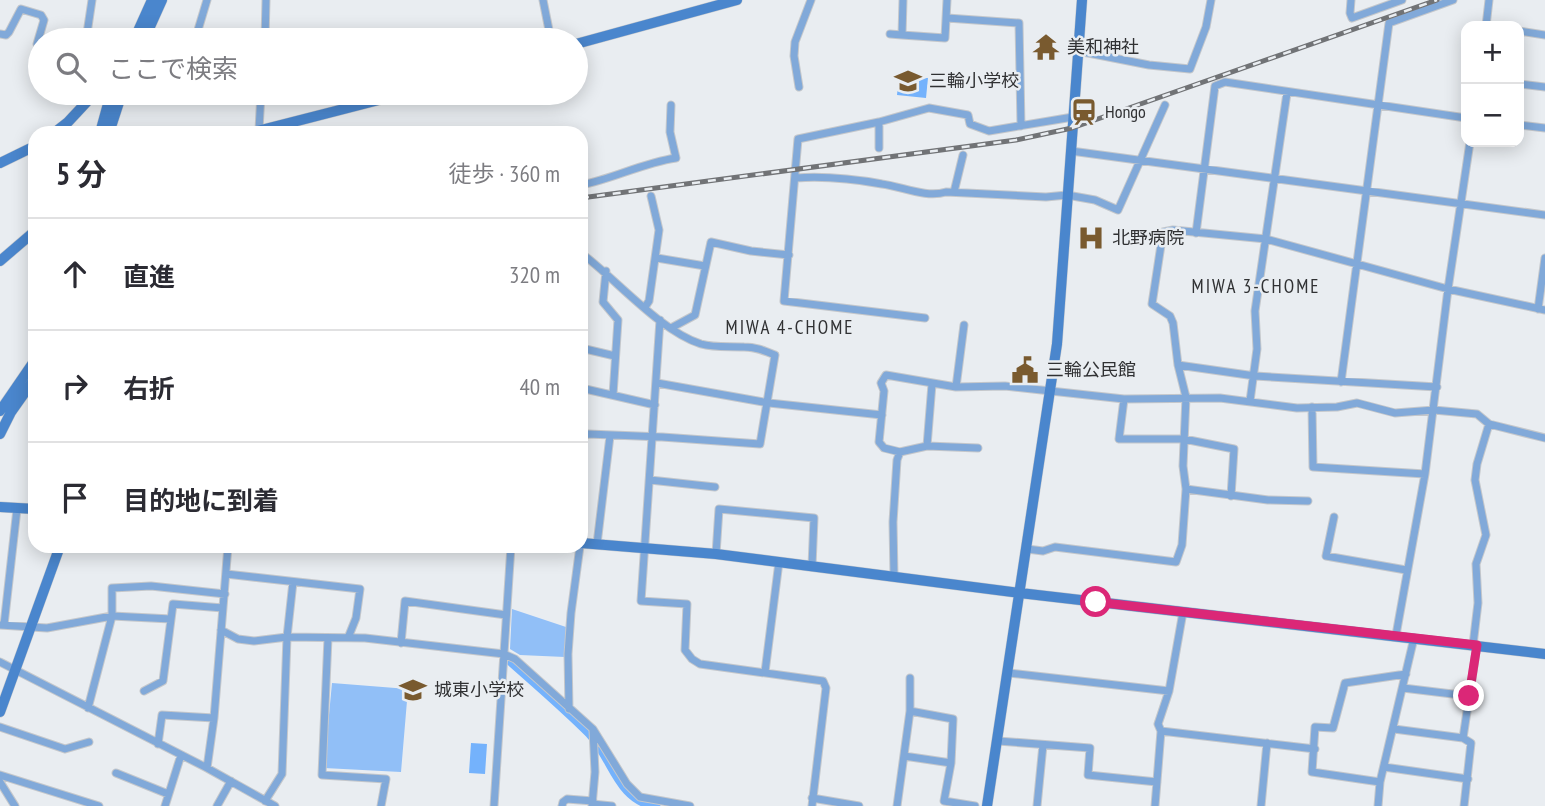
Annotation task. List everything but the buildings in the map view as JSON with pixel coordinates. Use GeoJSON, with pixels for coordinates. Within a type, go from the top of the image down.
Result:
{"type":"FeatureCollection","features":[{"type":"Feature","properties":{"kind":"street"},"geometry":{"type":"LineString","coordinates":[[88,28],[92,0]]}},
{"type":"Feature","properties":{"kind":"street"},"geometry":{"type":"LineString","coordinates":[[139,28],[152,0]]}},
{"type":"Feature","properties":{"kind":"street"},"geometry":{"type":"LineString","coordinates":[[150,28],[162,0]]}},
{"type":"Feature","properties":{"kind":"street"},"geometry":{"type":"LineString","coordinates":[[199,28],[207,0]]}},
{"type":"Feature","properties":{"kind":"street"},"geometry":{"type":"LineString","coordinates":[[265,28],[266,0]]}},
{"type":"Feature","properties":{"kind":"street"},"geometry":{"type":"LineString","coordinates":[[543,0],[549,28]]}},
{"type":"Feature","properties":{"kind":"street"},"geometry":{"type":"LineString","coordinates":[[588,41],[737,0]]}},
{"type":"Feature","properties":{"kind":"street"},"geometry":{"type":"LineString","coordinates":[[799,87],[794,55],[795,42],[811,0]]}},
{"type":"Feature","properties":{"kind":"street"},"geometry":{"type":"LineString","coordinates":[[902,35],[903,0]]}},
{"type":"Feature","properties":{"kind":"street"},"geometry":{"type":"LineString","coordinates":[[890,34],[945,38],[947,0]]}},
{"type":"Feature","properties":{"kind":"street"},"geometry":{"type":"LineString","coordinates":[[987,806],[1057,344],[1082,0]]}},
{"type":"Feature","properties":{"kind":"street"},"geometry":{"type":"LineString","coordinates":[[1078,51],[1149,65],[1190,69],[1206,27],[1211,0]]}},
{"type":"Feature","properties":{"kind":"street"},"geometry":{"type":"LineString","coordinates":[[1351,0],[1352,18],[1402,0]]}},
{"type":"Feature","properties":{"kind":"street"},"geometry":{"type":"LineString","coordinates":[[1341,382],[1390,23],[1453,0]]}},
{"type":"Feature","properties":{"kind":"street"},"geometry":{"type":"LineString","coordinates":[[1487,21],[1489,0]]}},
{"type":"Feature","properties":{"kind":"street"},"geometry":{"type":"LineString","coordinates":[[0,34],[6,35],[9,32],[19,10],[43,16],[41,28]]}},
{"type":"Feature","properties":{"kind":"street"},"geometry":{"type":"LineString","coordinates":[[947,18],[1019,23],[1021,126]]}},
{"type":"Feature","properties":{"kind":"street"},"geometry":{"type":"LineString","coordinates":[[1524,32],[1545,35]]}},
{"type":"Feature","properties":{"kind":"street"},"geometry":{"type":"LineString","coordinates":[[1196,233],[1215,86],[1225,82],[1461,117]]}},
{"type":"Feature","properties":{"kind":"street"},"geometry":{"type":"LineString","coordinates":[[1524,85],[1545,87]]}},
{"type":"Feature","properties":{"kind":"street"},"geometry":{"type":"LineString","coordinates":[[1250,401],[1257,349],[1255,310],[1287,93]]}},
{"type":"Feature","properties":{"kind":"street"},"geometry":{"type":"LineString","coordinates":[[63,126],[84,105]]}},
{"type":"Feature","properties":{"kind":"street"},"geometry":{"type":"LineString","coordinates":[[102,126],[108,105]]}},
{"type":"Feature","properties":{"kind":"street"},"geometry":{"type":"LineString","coordinates":[[111,126],[117,105]]}},
{"type":"Feature","properties":{"kind":"street"},"geometry":{"type":"LineString","coordinates":[[254,126],[259,105]]}},
{"type":"Feature","properties":{"kind":"street"},"geometry":{"type":"LineString","coordinates":[[277,126],[359,105]]}},
{"type":"Feature","properties":{"kind":"street"},"geometry":{"type":"LineString","coordinates":[[588,184],[620,172],[676,158],[670,132],[671,105]]}},
{"type":"Feature","properties":{"kind":"street"},"geometry":{"type":"LineString","coordinates":[[796,178],[815,176],[881,184],[935,195],[954,192],[1046,197],[1067,195],[1095,200],[1118,210],[1165,105]]}},
{"type":"Feature","properties":{"kind":"street"},"geometry":{"type":"LineString","coordinates":[[925,318],[785,301],[798,139],[880,122],[929,108],[968,115],[970,124],[989,131],[1073,117]]}},
{"type":"Feature","properties":{"kind":"street"},"geometry":{"type":"LineString","coordinates":[[879,148],[880,122]]}},
{"type":"Feature","properties":{"kind":"street"},"geometry":{"type":"LineString","coordinates":[[1524,126],[1545,128]]}},
{"type":"Feature","properties":{"kind":"street"},"geometry":{"type":"LineString","coordinates":[[1396,635],[1425,474],[1469,147]]}},
{"type":"Feature","properties":{"kind":"street"},"geometry":{"type":"LineString","coordinates":[[0,163],[28,149]]}},
{"type":"Feature","properties":{"kind":"street"},"geometry":{"type":"LineString","coordinates":[[1071,151],[1545,215]]}},
{"type":"Feature","properties":{"kind":"street"},"geometry":{"type":"LineString","coordinates":[[954,192],[963,155]]}},
{"type":"Feature","properties":{"kind":"street"},"geometry":{"type":"LineString","coordinates":[[645,307],[649,302],[657,258],[659,230],[651,197]]}},
{"type":"Feature","properties":{"kind":"street"},"geometry":{"type":"LineString","coordinates":[[1027,549],[1043,551],[1055,547],[1176,562],[1182,545],[1186,489],[1183,466],[1186,397],[1171,316],[1152,304],[1163,232],[1173,230],[1266,239],[1448,289],[1542,309],[1545,258]]}},
{"type":"Feature","properties":{"kind":"street"},"geometry":{"type":"LineString","coordinates":[[0,261],[28,238]]}},
{"type":"Feature","properties":{"kind":"street"},"geometry":{"type":"LineString","coordinates":[[671,328],[695,315],[710,242],[751,251],[789,255]]}},
{"type":"Feature","properties":{"kind":"street"},"geometry":{"type":"LineString","coordinates":[[588,258],[660,320],[684,337],[703,345],[757,348],[775,355],[760,444],[588,434]]}},
{"type":"Feature","properties":{"kind":"street"},"geometry":{"type":"LineString","coordinates":[[657,258],[705,266]]}},
{"type":"Feature","properties":{"kind":"street"},"geometry":{"type":"LineString","coordinates":[[606,271],[603,302],[618,320],[613,395]]}},
{"type":"Feature","properties":{"kind":"street"},"geometry":{"type":"LineString","coordinates":[[660,320],[641,601],[687,604],[685,650],[700,664],[823,681],[826,688],[812,802],[859,806]]}},
{"type":"Feature","properties":{"kind":"street"},"geometry":{"type":"LineString","coordinates":[[956,387],[964,325]]}},
{"type":"Feature","properties":{"kind":"street"},"geometry":{"type":"LineString","coordinates":[[588,350],[615,356]]}},
{"type":"Feature","properties":{"kind":"street"},"geometry":{"type":"LineString","coordinates":[[1178,365],[1255,376],[1437,387]]}},
{"type":"Feature","properties":{"kind":"street"},"geometry":{"type":"LineString","coordinates":[[0,411],[28,370]]}},
{"type":"Feature","properties":{"kind":"street"},"geometry":{"type":"LineString","coordinates":[[978,449],[927,446],[900,452],[884,447],[879,442],[884,391],[881,383],[886,375],[956,387],[1005,386],[1124,399],[1186,397],[1250,401],[1297,408],[1357,403],[1395,413],[1434,410],[1478,414],[1489,424],[1545,438]]}},
{"type":"Feature","properties":{"kind":"street"},"geometry":{"type":"LineString","coordinates":[[657,383],[769,403],[882,415]]}},
{"type":"Feature","properties":{"kind":"street"},"geometry":{"type":"LineString","coordinates":[[927,446],[932,384]]}},
{"type":"Feature","properties":{"kind":"street"},"geometry":{"type":"LineString","coordinates":[[0,434],[28,388]]}},
{"type":"Feature","properties":{"kind":"street"},"geometry":{"type":"LineString","coordinates":[[588,390],[655,405]]}},
{"type":"Feature","properties":{"kind":"street"},"geometry":{"type":"LineString","coordinates":[[1124,399],[1119,439],[1184,439],[1234,449],[1231,496]]}},
{"type":"Feature","properties":{"kind":"street"},"geometry":{"type":"LineString","coordinates":[[1312,407],[1313,467],[1425,474]]}},
{"type":"Feature","properties":{"kind":"street"},"geometry":{"type":"LineString","coordinates":[[1463,738],[1475,645],[1478,603],[1476,564],[1486,535],[1475,481],[1477,464],[1489,424]]}},
{"type":"Feature","properties":{"kind":"street"},"geometry":{"type":"LineString","coordinates":[[597,544],[610,436]]}},
{"type":"Feature","properties":{"kind":"street"},"geometry":{"type":"LineString","coordinates":[[894,576],[893,522],[897,460],[900,452]]}},
{"type":"Feature","properties":{"kind":"street"},"geometry":{"type":"LineString","coordinates":[[650,481],[715,487]]}},
{"type":"Feature","properties":{"kind":"street"},"geometry":{"type":"LineString","coordinates":[[1186,489],[1231,496],[1308,501]]}},
{"type":"Feature","properties":{"kind":"street"},"geometry":{"type":"LineString","coordinates":[[0,507],[28,509]]}},
{"type":"Feature","properties":{"kind":"street"},"geometry":{"type":"LineString","coordinates":[[17,509],[2,625],[31,628],[75,624],[112,616],[171,619]]}},
{"type":"Feature","properties":{"kind":"street"},"geometry":{"type":"LineString","coordinates":[[716,554],[719,509],[814,518],[812,566]]}},
{"type":"Feature","properties":{"kind":"street"},"geometry":{"type":"LineString","coordinates":[[1334,517],[1326,556],[1406,570]]}},
{"type":"Feature","properties":{"kind":"street"},"geometry":{"type":"LineString","coordinates":[[588,544],[716,554],[1020,593],[1545,654]]}},
{"type":"Feature","properties":{"kind":"street"},"geometry":{"type":"LineString","coordinates":[[0,712],[58,553]]}},
{"type":"Feature","properties":{"kind":"street"},"geometry":{"type":"LineString","coordinates":[[207,768],[214,718],[228,553]]}},
{"type":"Feature","properties":{"kind":"street"},"geometry":{"type":"LineString","coordinates":[[494,806],[510,553]]}},
{"type":"Feature","properties":{"kind":"street"},"geometry":{"type":"LineString","coordinates":[[569,709],[570,613],[579,553]]}},
{"type":"Feature","properties":{"kind":"street"},"geometry":{"type":"LineString","coordinates":[[765,672],[779,562]]}},
{"type":"Feature","properties":{"kind":"street"},"geometry":{"type":"LineString","coordinates":[[226,575],[360,589],[356,618],[348,638]]}},
{"type":"Feature","properties":{"kind":"street"},"geometry":{"type":"LineString","coordinates":[[265,801],[282,772],[287,637],[293,582]]}},
{"type":"Feature","properties":{"kind":"street"},"geometry":{"type":"LineString","coordinates":[[88,708],[112,616],[112,588],[151,586],[225,594]]}},
{"type":"Feature","properties":{"kind":"street"},"geometry":{"type":"LineString","coordinates":[[401,643],[405,601],[506,615]]}},
{"type":"Feature","properties":{"kind":"street"},"geometry":{"type":"LineString","coordinates":[[144,691],[163,681],[173,604],[223,608]]}},
{"type":"Feature","properties":{"kind":"street"},"geometry":{"type":"LineString","coordinates":[[1155,806],[1161,732],[1158,724],[1169,691],[1183,612]]}},
{"type":"Feature","properties":{"kind":"street"},"geometry":{"type":"LineString","coordinates":[[221,630],[238,639],[254,641],[287,637],[348,638],[504,654],[515,659],[569,709],[592,734],[627,784],[640,797],[690,806]]}},
{"type":"Feature","properties":{"kind":"street"},"geometry":{"type":"LineString","coordinates":[[328,638],[322,775],[386,779],[382,806]]}},
{"type":"Feature","properties":{"kind":"street"},"geometry":{"type":"LineString","coordinates":[[1378,806],[1380,782],[1414,638]]}},
{"type":"Feature","properties":{"kind":"street"},"geometry":{"type":"LineString","coordinates":[[0,662],[207,768],[275,806]]}},
{"type":"Feature","properties":{"kind":"street"},"geometry":{"type":"LineString","coordinates":[[1009,673],[1169,691]]}},
{"type":"Feature","properties":{"kind":"street"},"geometry":{"type":"LineString","coordinates":[[1380,782],[1312,772],[1315,727],[1333,728],[1345,683],[1406,674]]}},
{"type":"Feature","properties":{"kind":"street"},"geometry":{"type":"LineString","coordinates":[[897,806],[911,711],[910,678]]}},
{"type":"Feature","properties":{"kind":"street"},"geometry":{"type":"LineString","coordinates":[[1403,688],[1469,696]]}},
{"type":"Feature","properties":{"kind":"street"},"geometry":{"type":"LineString","coordinates":[[911,711],[953,719],[951,763],[944,801],[975,806]]}},
{"type":"Feature","properties":{"kind":"street"},"geometry":{"type":"LineString","coordinates":[[158,744],[162,715],[214,718]]}},
{"type":"Feature","properties":{"kind":"street"},"geometry":{"type":"LineString","coordinates":[[0,727],[65,749],[89,742]]}},
{"type":"Feature","properties":{"kind":"street"},"geometry":{"type":"LineString","coordinates":[[1394,729],[1463,738],[1471,743],[1464,806]]}},
{"type":"Feature","properties":{"kind":"street"},"geometry":{"type":"LineString","coordinates":[[1161,732],[1315,749]]}},
{"type":"Feature","properties":{"kind":"street"},"geometry":{"type":"LineString","coordinates":[[592,734],[595,772],[592,804]]}},
{"type":"Feature","properties":{"kind":"street"},"geometry":{"type":"LineString","coordinates":[[998,741],[1090,748],[1088,775],[1157,782]]}},
{"type":"Feature","properties":{"kind":"street"},"geometry":{"type":"LineString","coordinates":[[1261,806],[1267,743]]}},
{"type":"Feature","properties":{"kind":"street"},"geometry":{"type":"LineString","coordinates":[[1037,806],[1043,745]]}},
{"type":"Feature","properties":{"kind":"street"},"geometry":{"type":"LineString","coordinates":[[165,806],[181,755]]}},
{"type":"Feature","properties":{"kind":"street"},"geometry":{"type":"LineString","coordinates":[[904,756],[951,763]]}},
{"type":"Feature","properties":{"kind":"street"},"geometry":{"type":"LineString","coordinates":[[1384,766],[1468,779]]}},
{"type":"Feature","properties":{"kind":"street"},"geometry":{"type":"LineString","coordinates":[[116,773],[168,794]]}},
{"type":"Feature","properties":{"kind":"street"},"geometry":{"type":"LineString","coordinates":[[0,775],[99,806]]}},
{"type":"Feature","properties":{"kind":"street"},"geometry":{"type":"LineString","coordinates":[[217,806],[231,781]]}},
{"type":"Feature","properties":{"kind":"street"},"geometry":{"type":"LineString","coordinates":[[0,782],[15,806]]}},
{"type":"Feature","properties":{"kind":"street"},"geometry":{"type":"LineString","coordinates":[[562,806],[567,799],[612,806]]}},
{"type":"Feature","properties":{"kind":"shaded area"},"geometry":{"type":"Polygon","coordinates":[[[899,75],[928,78],[926,98],[897,95],[899,75]]]}},
{"type":"Feature","properties":{"kind":"shaded area"},"geometry":{"type":"Polygon","coordinates":[[[512,609],[566,627],[565,657],[520,655],[510,649],[512,609]]]}},
{"type":"Feature","properties":{"kind":"shaded area"},"geometry":{"type":"Polygon","coordinates":[[[332,683],[408,689],[401,772],[324,768],[332,683]]]}},
{"type":"Feature","properties":{"kind":"shaded area"},"geometry":{"type":"Polygon","coordinates":[[[471,743],[487,744],[485,774],[469,773],[471,743]]]}},
{"type":"Feature","properties":{"kind":"waterway"},"geometry":{"type":"LineString","coordinates":[[509,660],[589,733],[632,796],[656,806]]}},
{"type":"Feature","properties":{"kind":"railway"},"geometry":{"type":"LineString","coordinates":[[588,197],[1016,140],[1072,128],[1437,0]]}},
{"type":"Feature","properties":{"kind":"place","name":"美和神社"},"geometry":{"type":"Point","coordinates":[1046,47]}},
{"type":"Feature","properties":{"kind":"place","name":"三輪小学校"},"geometry":{"type":"Point","coordinates":[908,81]}},
{"type":"Feature","properties":{"kind":"place","name":"Hongo"},"geometry":{"type":"Point","coordinates":[1084,112]}},
{"type":"Feature","properties":{"kind":"place","name":"北野病院"},"geometry":{"type":"Point","coordinates":[1091,238]}},
{"type":"Feature","properties":{"kind":"place","name":"三輪公民館"},"geometry":{"type":"Point","coordinates":[1025,370]}},
{"type":"Feature","properties":{"kind":"place","name":"城東小学校"},"geometry":{"type":"Point","coordinates":[413,690]}},
{"type":"Feature","properties":{"kind":"district","name":"MIWA 3-CHOME"},"geometry":{"type":"Point","coordinates":[1256,286]}},
{"type":"Feature","properties":{"kind":"district","name":"MIWA 4-CHOME"},"geometry":{"type":"Point","coordinates":[790,327]}},
{"type":"Feature","properties":{"kind":"route"},"geometry":{"type":"LineString","coordinates":[[1096,602],[1477,645],[1469,696]]}}]}
